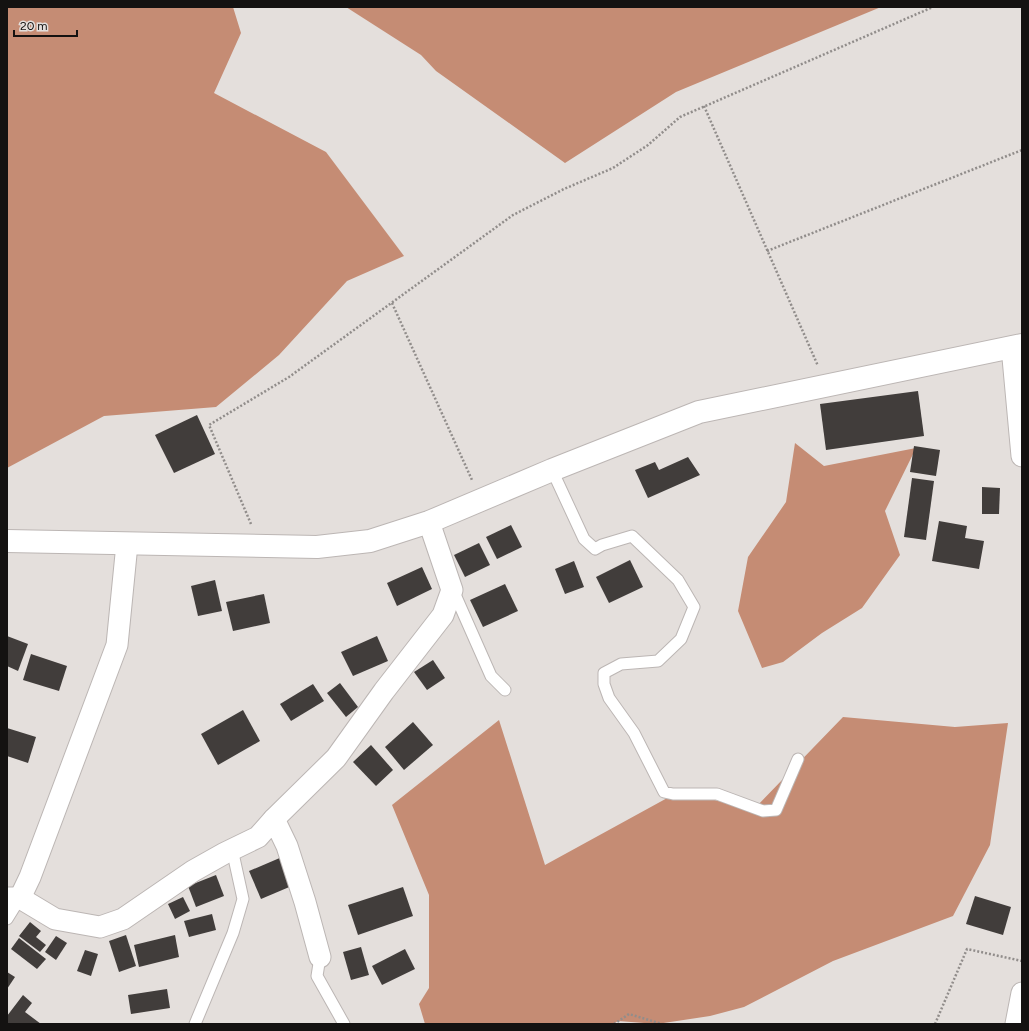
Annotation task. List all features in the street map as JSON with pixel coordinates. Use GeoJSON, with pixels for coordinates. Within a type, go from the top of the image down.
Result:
{"type":"FeatureCollection","features":[{"type":"Feature","properties":{"kind":"street"},"geometry":{"type":"LineString","coordinates":[[7,541],[317,547],[370,541],[429,522],[552,470],[699,412],[1017,346],[1022,456]]}},
{"type":"Feature","properties":{"kind":"street"},"geometry":{"type":"LineString","coordinates":[[126,544],[117,646],[30,877],[13,898],[55,919],[100,927],[123,919],[193,871],[232,849],[258,837],[274,819],[336,758],[384,691],[443,616],[452,590],[429,522]]}},
{"type":"Feature","properties":{"kind":"street"},"geometry":{"type":"LineString","coordinates":[[274,819],[287,846],[320,957]]}},
{"type":"Feature","properties":{"kind":"street"},"geometry":{"type":"LineString","coordinates":[[1016,1024],[1022,993]]}},
{"type":"Feature","properties":{"kind":"lane"},"geometry":{"type":"LineString","coordinates":[[552,470],[584,539],[595,549],[602,545],[632,536],[678,580],[694,607],[681,639],[658,661],[620,664],[604,673],[604,684],[609,698],[634,733],[664,792],[673,794],[717,794],[762,811],[776,810],[798,759]]}},
{"type":"Feature","properties":{"kind":"lane"},"geometry":{"type":"LineString","coordinates":[[452,590],[491,676],[505,690]]}},
{"type":"Feature","properties":{"kind":"lane"},"geometry":{"type":"LineString","coordinates":[[195,1024],[233,933],[244,899],[232,849]]}},
{"type":"Feature","properties":{"kind":"lane"},"geometry":{"type":"LineString","coordinates":[[7,919],[13,898]]}},
{"type":"Feature","properties":{"kind":"lane"},"geometry":{"type":"LineString","coordinates":[[320,957],[317,976],[344,1024]]}},
{"type":"Feature","properties":{"kind":"path"},"geometry":{"type":"LineString","coordinates":[[260,546],[210,425],[289,377],[513,215],[564,189],[612,168],[648,145],[680,117],[933,7]]}},
{"type":"Feature","properties":{"kind":"path"},"geometry":{"type":"LineString","coordinates":[[704,106],[828,386]]}},
{"type":"Feature","properties":{"kind":"path"},"geometry":{"type":"LineString","coordinates":[[767,251],[1022,150]]}},
{"type":"Feature","properties":{"kind":"path"},"geometry":{"type":"LineString","coordinates":[[392,303],[481,500]]}},
{"type":"Feature","properties":{"kind":"path"},"geometry":{"type":"LineString","coordinates":[[935,1024],[967,949],[1022,961]]}},
{"type":"Feature","properties":{"kind":"path"},"geometry":{"type":"LineString","coordinates":[[614,1024],[629,1014],[662,1024]]}},
{"type":"Feature","properties":{"kind":"shaded area"},"geometry":{"type":"Polygon","coordinates":[[[7,7],[233,7],[241,33],[214,93],[326,152],[404,256],[347,281],[279,355],[216,407],[104,416],[7,468],[7,7]]]}},
{"type":"Feature","properties":{"kind":"shaded area"},"geometry":{"type":"Polygon","coordinates":[[[346,7],[881,7],[676,92],[565,163],[436,71],[421,55],[346,7]]]}},
{"type":"Feature","properties":{"kind":"shaded area"},"geometry":{"type":"Polygon","coordinates":[[[795,443],[824,466],[916,448],[885,511],[900,555],[862,608],[822,633],[783,662],[762,668],[738,611],[748,557],[786,502],[795,443]]]}},
{"type":"Feature","properties":{"kind":"shaded area"},"geometry":{"type":"Polygon","coordinates":[[[843,717],[955,727],[1008,723],[990,845],[953,916],[833,961],[744,1007],[710,1016],[657,1024],[618,1021],[613,1024],[425,1024],[419,1004],[429,988],[429,895],[392,805],[499,720],[545,865],[680,791],[753,810],[843,717]]]}},
{"type":"Feature","properties":{"kind":"building"},"geometry":{"type":"Polygon","coordinates":[[[918,391],[924,436],[826,450],[820,404],[918,391]]]}},
{"type":"Feature","properties":{"kind":"building"},"geometry":{"type":"Polygon","coordinates":[[[197,415],[215,454],[174,473],[155,435],[197,415]]]}},
{"type":"Feature","properties":{"kind":"building"},"geometry":{"type":"Polygon","coordinates":[[[914,446],[940,450],[936,476],[910,472],[914,446]]]}},
{"type":"Feature","properties":{"kind":"building"},"geometry":{"type":"Polygon","coordinates":[[[688,457],[700,475],[648,498],[635,470],[655,462],[659,470],[688,457]]]}},
{"type":"Feature","properties":{"kind":"building"},"geometry":{"type":"Polygon","coordinates":[[[912,478],[934,481],[926,540],[904,537],[912,478]]]}},
{"type":"Feature","properties":{"kind":"building"},"geometry":{"type":"Polygon","coordinates":[[[982,487],[1000,488],[999,514],[982,514],[982,487]]]}},
{"type":"Feature","properties":{"kind":"building"},"geometry":{"type":"Polygon","coordinates":[[[939,521],[967,526],[965,538],[984,541],[979,569],[932,561],[939,521]]]}},
{"type":"Feature","properties":{"kind":"building"},"geometry":{"type":"Polygon","coordinates":[[[511,525],[522,547],[497,559],[486,537],[511,525]]]}},
{"type":"Feature","properties":{"kind":"building"},"geometry":{"type":"Polygon","coordinates":[[[479,543],[490,565],[465,577],[454,555],[479,543]]]}},
{"type":"Feature","properties":{"kind":"building"},"geometry":{"type":"Polygon","coordinates":[[[630,560],[643,587],[609,603],[596,577],[630,560]]]}},
{"type":"Feature","properties":{"kind":"building"},"geometry":{"type":"Polygon","coordinates":[[[574,561],[584,587],[565,594],[555,569],[574,561]]]}},
{"type":"Feature","properties":{"kind":"building"},"geometry":{"type":"Polygon","coordinates":[[[422,567],[432,589],[397,606],[387,583],[422,567]]]}},
{"type":"Feature","properties":{"kind":"building"},"geometry":{"type":"Polygon","coordinates":[[[215,580],[222,611],[198,616],[191,586],[215,580]]]}},
{"type":"Feature","properties":{"kind":"building"},"geometry":{"type":"Polygon","coordinates":[[[505,584],[518,611],[483,627],[470,600],[505,584]]]}},
{"type":"Feature","properties":{"kind":"building"},"geometry":{"type":"Polygon","coordinates":[[[264,594],[270,623],[233,631],[226,602],[264,594]]]}},
{"type":"Feature","properties":{"kind":"building"},"geometry":{"type":"Polygon","coordinates":[[[7,636],[28,644],[18,671],[7,666],[7,636]]]}},
{"type":"Feature","properties":{"kind":"building"},"geometry":{"type":"Polygon","coordinates":[[[377,636],[388,661],[353,676],[341,652],[377,636]]]}},
{"type":"Feature","properties":{"kind":"building"},"geometry":{"type":"Polygon","coordinates":[[[31,654],[67,666],[59,691],[23,680],[31,654]]]}},
{"type":"Feature","properties":{"kind":"building"},"geometry":{"type":"Polygon","coordinates":[[[433,660],[445,678],[427,690],[414,672],[433,660]]]}},
{"type":"Feature","properties":{"kind":"building"},"geometry":{"type":"Polygon","coordinates":[[[340,683],[358,707],[346,717],[327,693],[340,683]]]}},
{"type":"Feature","properties":{"kind":"building"},"geometry":{"type":"Polygon","coordinates":[[[313,684],[324,701],[291,721],[280,704],[313,684]]]}},
{"type":"Feature","properties":{"kind":"building"},"geometry":{"type":"Polygon","coordinates":[[[243,710],[260,741],[218,765],[201,734],[243,710]]]}},
{"type":"Feature","properties":{"kind":"building"},"geometry":{"type":"Polygon","coordinates":[[[413,722],[433,745],[404,770],[385,747],[413,722]]]}},
{"type":"Feature","properties":{"kind":"building"},"geometry":{"type":"Polygon","coordinates":[[[7,728],[36,737],[28,763],[7,756],[7,728]]]}},
{"type":"Feature","properties":{"kind":"building"},"geometry":{"type":"Polygon","coordinates":[[[371,745],[393,770],[376,786],[353,762],[371,745]]]}},
{"type":"Feature","properties":{"kind":"building"},"geometry":{"type":"Polygon","coordinates":[[[282,857],[294,885],[261,899],[249,871],[282,857]]]}},
{"type":"Feature","properties":{"kind":"building"},"geometry":{"type":"Polygon","coordinates":[[[216,875],[224,896],[196,907],[188,886],[216,875]]]}},
{"type":"Feature","properties":{"kind":"building"},"geometry":{"type":"Polygon","coordinates":[[[403,887],[413,916],[358,935],[348,905],[403,887]]]}},
{"type":"Feature","properties":{"kind":"building"},"geometry":{"type":"Polygon","coordinates":[[[975,896],[1011,907],[1003,935],[966,924],[975,896]]]}},
{"type":"Feature","properties":{"kind":"building"},"geometry":{"type":"Polygon","coordinates":[[[183,897],[190,911],[175,919],[168,904],[183,897]]]}},
{"type":"Feature","properties":{"kind":"building"},"geometry":{"type":"Polygon","coordinates":[[[212,914],[216,930],[189,937],[184,921],[212,914]]]}},
{"type":"Feature","properties":{"kind":"building"},"geometry":{"type":"Polygon","coordinates":[[[30,922],[41,931],[36,937],[46,945],[40,952],[19,936],[30,922]]]}},
{"type":"Feature","properties":{"kind":"building"},"geometry":{"type":"Polygon","coordinates":[[[126,935],[136,966],[119,972],[109,941],[126,935]]]}},
{"type":"Feature","properties":{"kind":"building"},"geometry":{"type":"Polygon","coordinates":[[[175,935],[179,957],[139,967],[134,945],[175,935]]]}},
{"type":"Feature","properties":{"kind":"building"},"geometry":{"type":"Polygon","coordinates":[[[56,936],[67,943],[56,960],[45,952],[56,936]]]}},
{"type":"Feature","properties":{"kind":"building"},"geometry":{"type":"Polygon","coordinates":[[[19,938],[46,959],[37,969],[11,949],[19,938]]]}},
{"type":"Feature","properties":{"kind":"building"},"geometry":{"type":"Polygon","coordinates":[[[361,947],[369,975],[351,980],[343,952],[361,947]]]}},
{"type":"Feature","properties":{"kind":"building"},"geometry":{"type":"Polygon","coordinates":[[[405,949],[415,969],[382,985],[372,966],[405,949]]]}},
{"type":"Feature","properties":{"kind":"building"},"geometry":{"type":"Polygon","coordinates":[[[85,950],[98,954],[91,976],[77,971],[85,950]]]}},
{"type":"Feature","properties":{"kind":"building"},"geometry":{"type":"Polygon","coordinates":[[[7,972],[15,977],[7,989],[7,972]]]}},
{"type":"Feature","properties":{"kind":"building"},"geometry":{"type":"Polygon","coordinates":[[[167,989],[170,1008],[131,1014],[128,995],[167,989]]]}},
{"type":"Feature","properties":{"kind":"building"},"geometry":{"type":"Polygon","coordinates":[[[23,995],[32,1003],[25,1012],[41,1024],[7,1024],[7,1016],[23,995]]]}}]}
